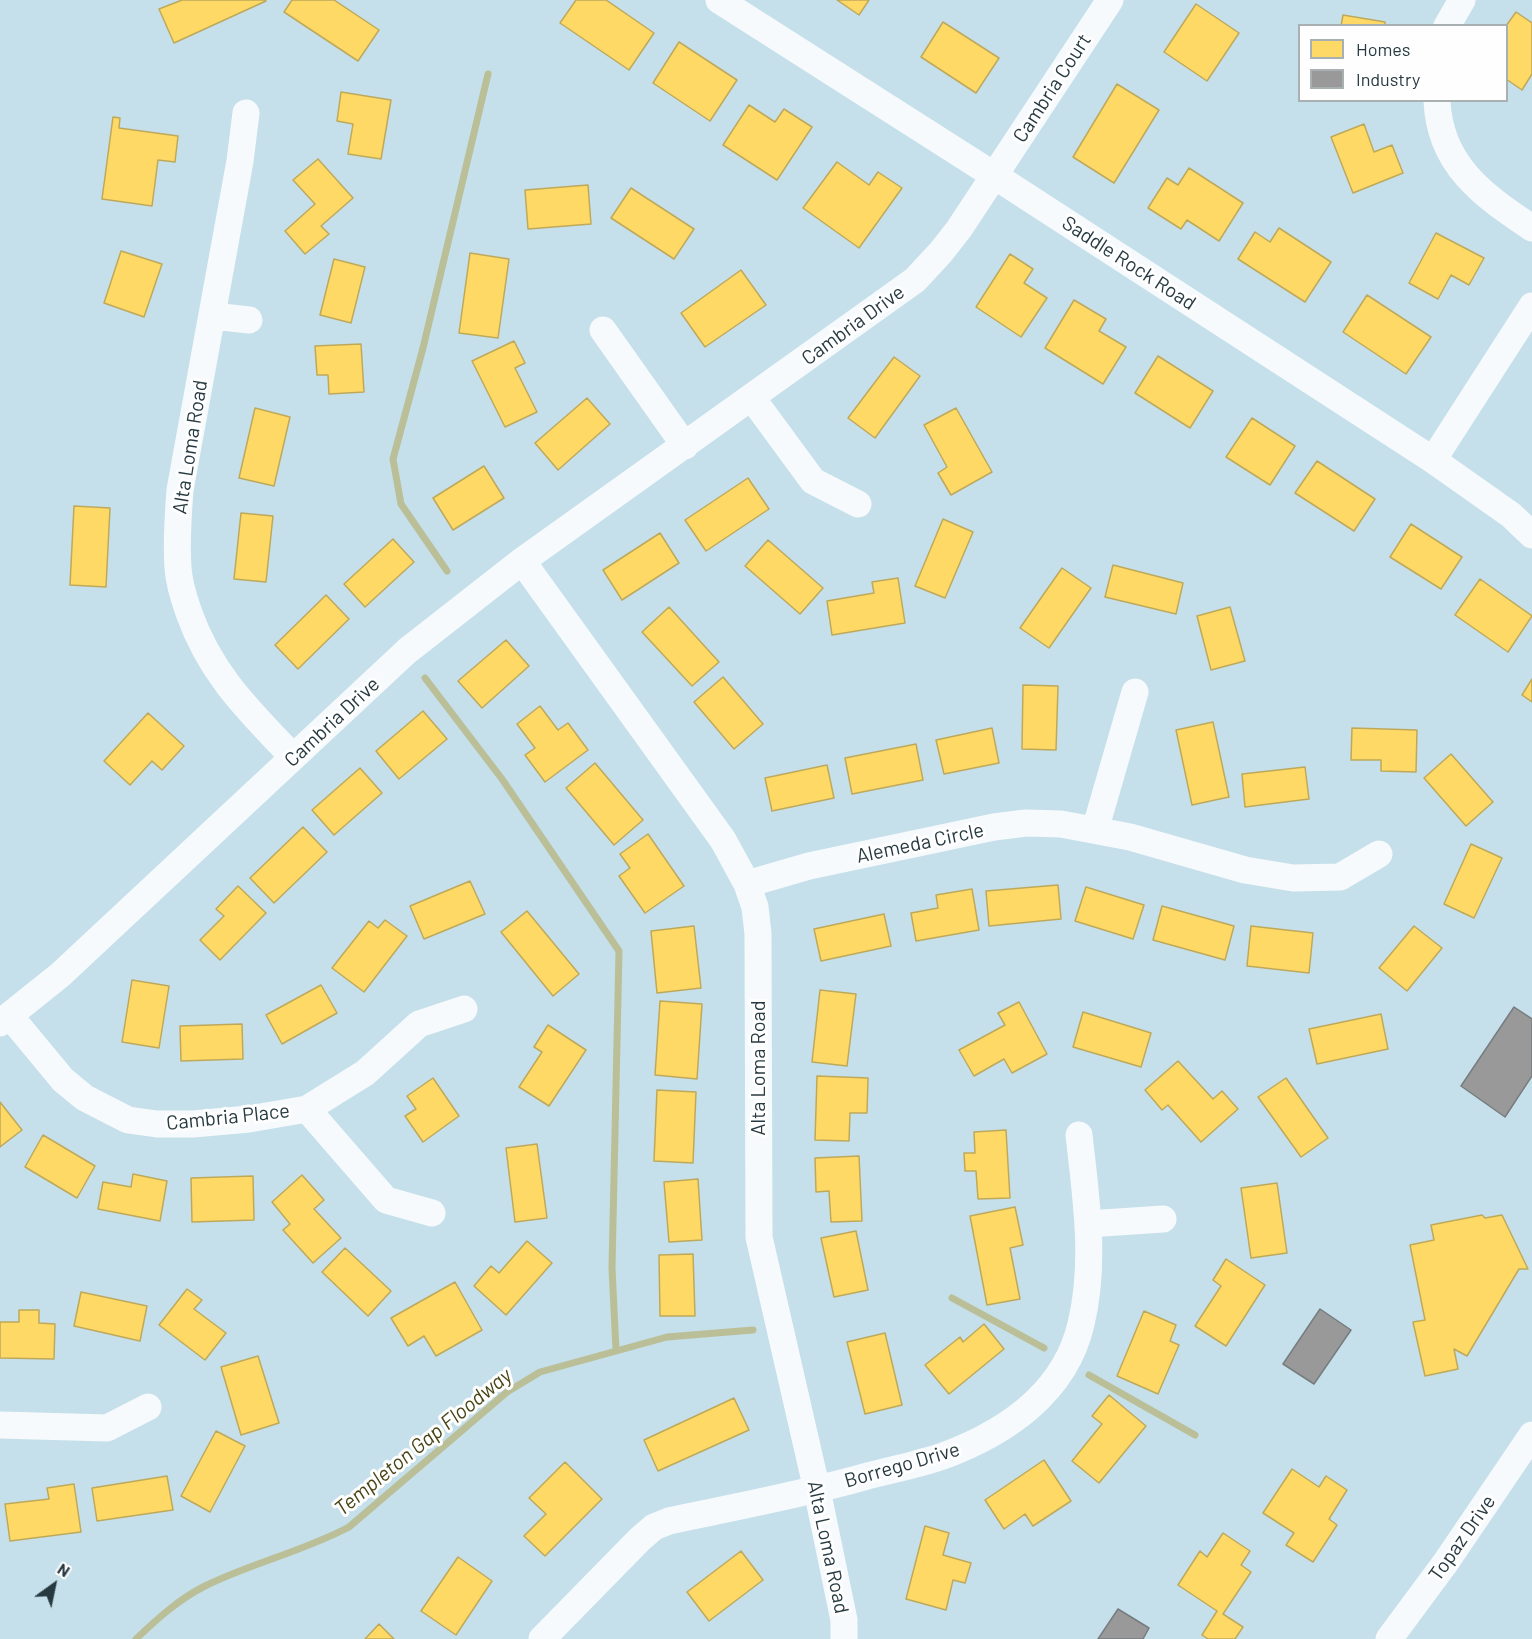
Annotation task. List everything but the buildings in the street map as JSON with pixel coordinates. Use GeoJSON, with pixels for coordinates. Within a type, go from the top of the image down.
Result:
{"type":"FeatureCollection","features":[{"type":"Feature","properties":{"kind":"street","name":"Cambria Court"},"geometry":{"type":"LineString","coordinates":[[995,176],[1110,0]]}},
{"type":"Feature","properties":{"kind":"street"},"geometry":{"type":"LineString","coordinates":[[1448,24],[1462,0]]}},
{"type":"Feature","properties":{"kind":"street","name":"Saddle Rock Road"},"geometry":{"type":"LineString","coordinates":[[721,1],[1433,460],[1511,515],[1532,536]]}},
{"type":"Feature","properties":{"kind":"street"},"geometry":{"type":"LineString","coordinates":[[1437,102],[1443,134],[1454,158],[1469,181],[1487,198],[1532,228]]}},
{"type":"Feature","properties":{"kind":"street","name":"Alta Loma Road"},"geometry":{"type":"LineString","coordinates":[[246,113],[213,315],[180,490],[177,533],[178,570],[185,600],[198,636],[218,673],[243,705],[293,757]]}},
{"type":"Feature","properties":{"kind":"street","name":"Cambria Drive"},"geometry":{"type":"LineString","coordinates":[[5,1020],[60,975],[407,651],[522,561],[915,280],[947,245],[995,176]]}},
{"type":"Feature","properties":{"kind":"street"},"geometry":{"type":"LineString","coordinates":[[1433,460],[1532,306]]}},
{"type":"Feature","properties":{"kind":"street"},"geometry":{"type":"LineString","coordinates":[[213,315],[249,320]]}},
{"type":"Feature","properties":{"kind":"street"},"geometry":{"type":"LineString","coordinates":[[603,330],[685,446]]}},
{"type":"Feature","properties":{"kind":"street"},"geometry":{"type":"LineString","coordinates":[[752,398],[813,482],[858,504]]}},
{"type":"Feature","properties":{"kind":"street","name":"Alta Loma Road"},"geometry":{"type":"LineString","coordinates":[[522,561],[723,840],[747,884],[755,907],[758,934],[759,1237],[817,1490],[844,1620],[844,1639]]}},
{"type":"Feature","properties":{"kind":"street"},"geometry":{"type":"LineString","coordinates":[[1095,830],[1135,692]]}},
{"type":"Feature","properties":{"kind":"street","name":"Alemeda Circle"},"geometry":{"type":"LineString","coordinates":[[747,884],[809,866],[994,827],[1026,823],[1061,824],[1130,837],[1245,870],[1293,878],[1340,877],[1379,854]]}},
{"type":"Feature","properties":{"kind":"street","name":"Cambria Place"},"geometry":{"type":"LineString","coordinates":[[5,1020],[63,1080],[85,1098],[128,1119],[157,1124],[193,1125],[249,1119],[307,1109],[365,1073],[419,1024],[464,1009]]}},
{"type":"Feature","properties":{"kind":"street","name":"Cambria Place"},"geometry":{"type":"LineString","coordinates":[[307,1109],[386,1200],[432,1213]]}},
{"type":"Feature","properties":{"kind":"street","name":"Borrego Drive"},"geometry":{"type":"LineString","coordinates":[[542,1639],[654,1527],[669,1521],[817,1490],[940,1457],[976,1443],[1033,1406],[1053,1385],[1069,1357],[1081,1326],[1088,1281],[1088,1224],[1079,1135]]}},
{"type":"Feature","properties":{"kind":"street"},"geometry":{"type":"LineString","coordinates":[[1088,1224],[1163,1219]]}},
{"type":"Feature","properties":{"kind":"street"},"geometry":{"type":"LineString","coordinates":[[0,1425],[107,1428],[148,1407]]}},
{"type":"Feature","properties":{"kind":"street","name":"Topaz Drive"},"geometry":{"type":"LineString","coordinates":[[1389,1639],[1446,1562],[1532,1435]]}},
{"type":"Feature","properties":{"kind":"waterway"},"geometry":{"type":"LineString","coordinates":[[447,571],[401,504],[393,459],[423,348],[488,74]]}},
{"type":"Feature","properties":{"kind":"waterway"},"geometry":{"type":"LineString","coordinates":[[425,678],[502,779],[619,951],[612,1268],[616,1350]]}},
{"type":"Feature","properties":{"kind":"waterway","name":"Templeton Gap Floodway"},"geometry":{"type":"LineString","coordinates":[[952,1298],[1044,1348]]}},
{"type":"Feature","properties":{"kind":"waterway","name":"Templeton Gap Floodway"},"geometry":{"type":"LineString","coordinates":[[136,1639],[177,1603],[195,1591],[349,1527],[507,1392],[540,1372],[667,1337],[753,1330]]}},
{"type":"Feature","properties":{"kind":"waterway","name":"Templeton Gap Floodway"},"geometry":{"type":"LineString","coordinates":[[1089,1375],[1195,1435]]}}]}
